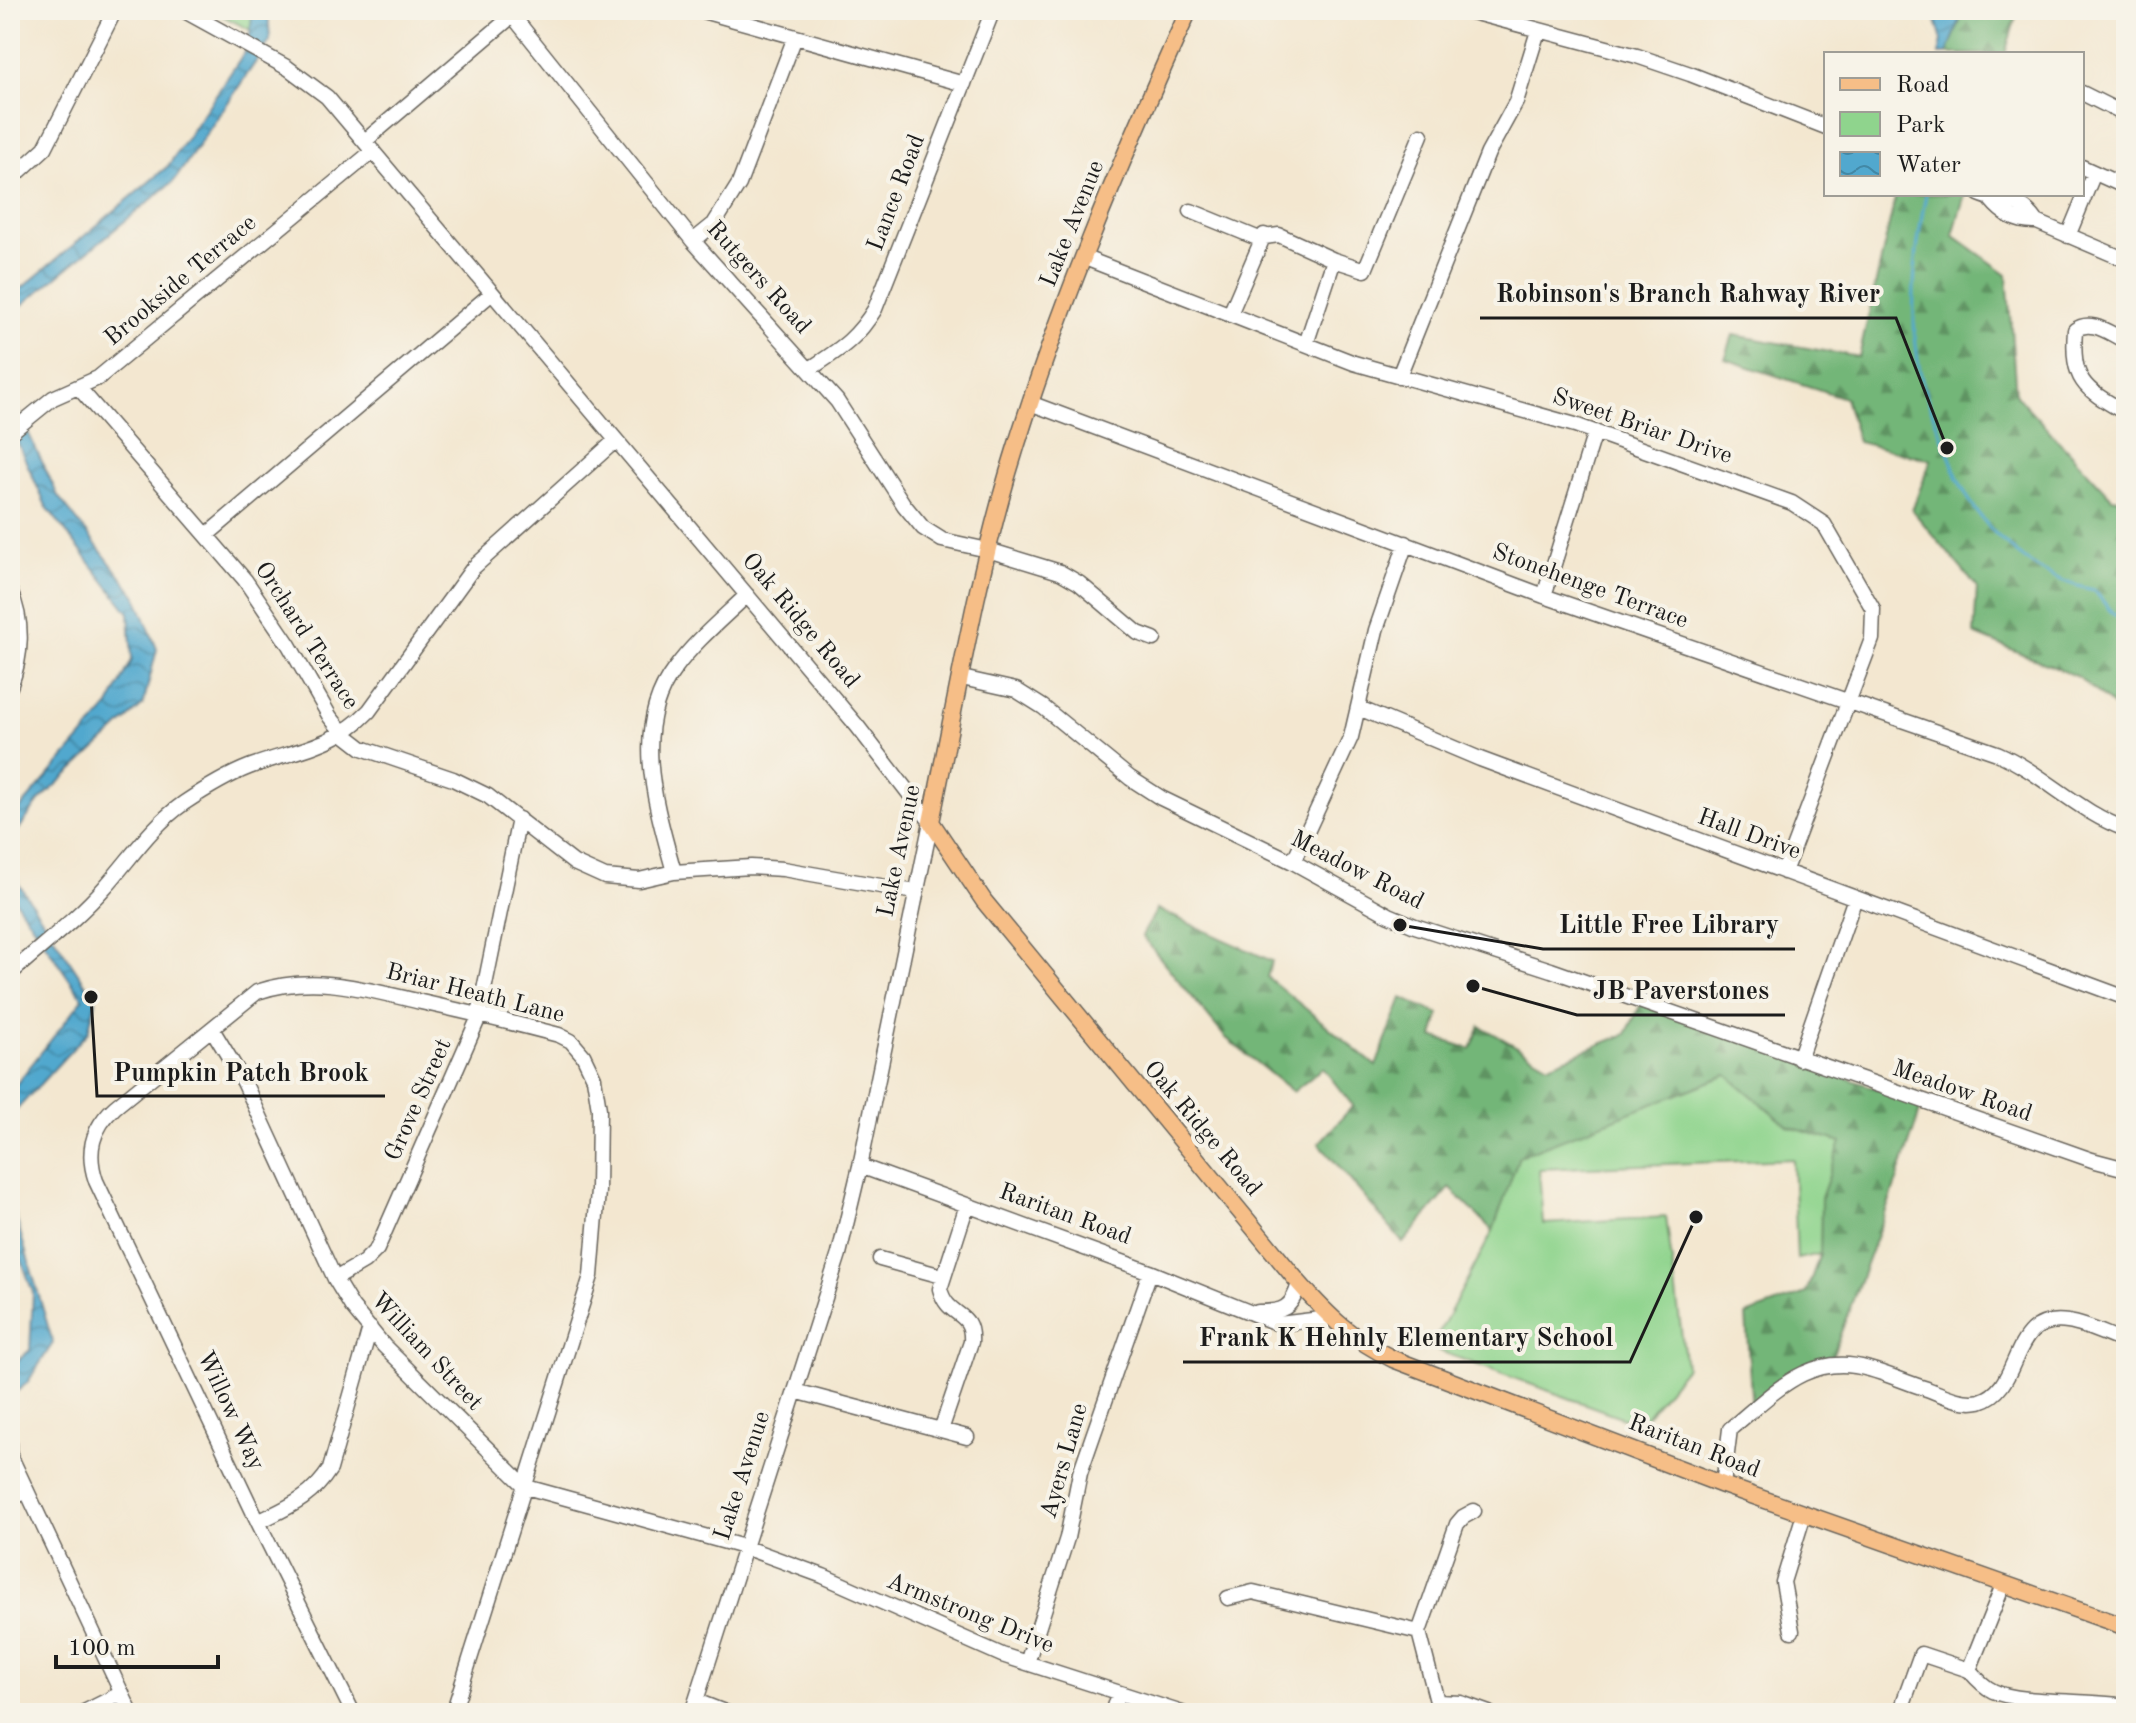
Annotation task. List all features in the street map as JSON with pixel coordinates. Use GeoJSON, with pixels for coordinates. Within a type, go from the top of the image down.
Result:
{"type":"FeatureCollection","features":[{"type":"Feature","properties":{"kind":"main road","name":"Lake Avenue"},"geometry":{"type":"LineString","coordinates":[[931,822],[988,550],[1030,403],[1085,258],[1189,10]]}},
{"type":"Feature","properties":{"kind":"main road","name":"Oak Ridge Road"},"geometry":{"type":"LineString","coordinates":[[931,822],[984,901],[1329,1318]]}},
{"type":"Feature","properties":{"kind":"main road","name":"Raritan Road"},"geometry":{"type":"LineString","coordinates":[[1329,1318],[1363,1345],[1393,1359],[1723,1485],[2126,1627]]}},
{"type":"Feature","properties":{"kind":"street"},"geometry":{"type":"LineString","coordinates":[[10,180],[45,148],[115,10]]}},
{"type":"Feature","properties":{"kind":"street","name":"Oak Ridge Road"},"geometry":{"type":"LineString","coordinates":[[183,10],[264,53],[317,88],[858,727],[931,822]]}},
{"type":"Feature","properties":{"kind":"street"},"geometry":{"type":"LineString","coordinates":[[699,10],[964,84]]}},
{"type":"Feature","properties":{"kind":"street","name":"Lance Road"},"geometry":{"type":"LineString","coordinates":[[810,369],[862,331],[875,309],[993,10]]}},
{"type":"Feature","properties":{"kind":"street"},"geometry":{"type":"LineString","coordinates":[[1464,10],[1637,56],[1824,126]]}},
{"type":"Feature","properties":{"kind":"street","name":"Brookside Terrace"},"geometry":{"type":"LineString","coordinates":[[10,433],[53,398],[98,378],[369,146],[510,13]]}},
{"type":"Feature","properties":{"kind":"street","name":"Rutgers Road"},"geometry":{"type":"LineString","coordinates":[[510,13],[693,241],[837,401],[904,505],[923,528],[942,540],[1060,572],[1079,583],[1138,633],[1154,639]]}},
{"type":"Feature","properties":{"kind":"street"},"geometry":{"type":"LineString","coordinates":[[1399,376],[1484,163],[1516,102],[1538,31]]}},
{"type":"Feature","properties":{"kind":"street"},"geometry":{"type":"LineString","coordinates":[[693,241],[714,224],[739,184],[795,37]]}},
{"type":"Feature","properties":{"kind":"street"},"geometry":{"type":"LineString","coordinates":[[2084,94],[2126,115]]}},
{"type":"Feature","properties":{"kind":"street"},"geometry":{"type":"LineString","coordinates":[[1191,211],[1257,238],[1279,235],[1334,260],[1365,270],[1421,135]]}},
{"type":"Feature","properties":{"kind":"street"},"geometry":{"type":"LineString","coordinates":[[2088,170],[2126,187]]}},
{"type":"Feature","properties":{"kind":"street"},"geometry":{"type":"LineString","coordinates":[[2068,236],[2080,196]]}},
{"type":"Feature","properties":{"kind":"street"},"geometry":{"type":"LineString","coordinates":[[1985,197],[2006,199],[2029,210],[2037,222],[2126,260]]}},
{"type":"Feature","properties":{"kind":"street"},"geometry":{"type":"LineString","coordinates":[[1230,314],[1264,235]]}},
{"type":"Feature","properties":{"kind":"street","name":"Sweet Briar Drive"},"geometry":{"type":"LineString","coordinates":[[1085,258],[1306,344],[1399,376],[1595,432],[1792,503],[1824,524],[1873,609],[1872,639],[1784,872]]}},
{"type":"Feature","properties":{"kind":"street"},"geometry":{"type":"LineString","coordinates":[[1306,344],[1334,260]]}},
{"type":"Feature","properties":{"kind":"street"},"geometry":{"type":"LineString","coordinates":[[208,534],[492,293]]}},
{"type":"Feature","properties":{"kind":"street"},"geometry":{"type":"LineString","coordinates":[[2126,341],[2090,324],[2075,330],[2078,372],[2084,387],[2126,413]]}},
{"type":"Feature","properties":{"kind":"street","name":"Orchard Terrace"},"geometry":{"type":"LineString","coordinates":[[79,388],[208,534],[268,613],[330,717],[344,734],[362,748],[453,779],[488,796],[574,863],[616,879],[639,880],[674,872],[751,867],[783,869],[915,892]]}},
{"type":"Feature","properties":{"kind":"street","name":"Stonehenge Terrace"},"geometry":{"type":"LineString","coordinates":[[1030,403],[1544,596],[2008,758],[2097,816],[2126,829]]}},
{"type":"Feature","properties":{"kind":"street"},"geometry":{"type":"LineString","coordinates":[[1544,596],[1595,432]]}},
{"type":"Feature","properties":{"kind":"street"},"geometry":{"type":"LineString","coordinates":[[10,974],[107,886],[143,839],[182,804],[226,777],[344,734],[369,711],[473,568],[616,440]]}},
{"type":"Feature","properties":{"kind":"street"},"geometry":{"type":"LineString","coordinates":[[1293,862],[1351,737],[1376,630],[1406,543]]}},
{"type":"Feature","properties":{"kind":"street"},"geometry":{"type":"LineString","coordinates":[[10,591],[17,610],[20,635],[18,660],[10,687]]}},
{"type":"Feature","properties":{"kind":"street"},"geometry":{"type":"LineString","coordinates":[[674,872],[652,772],[650,741],[653,714],[672,672],[747,595]]}},
{"type":"Feature","properties":{"kind":"street","name":"Meadow Road"},"geometry":{"type":"LineString","coordinates":[[962,678],[1016,690],[1054,715],[1130,778],[1161,798],[1415,926],[1551,970],[1799,1059],[2125,1165]]}},
{"type":"Feature","properties":{"kind":"street","name":"Hall Drive"},"geometry":{"type":"LineString","coordinates":[[1359,708],[1480,759],[2126,998]]}},
{"type":"Feature","properties":{"kind":"street","name":"Grove Street"},"geometry":{"type":"LineString","coordinates":[[335,1279],[364,1262],[377,1249],[479,1015],[519,819]]}},
{"type":"Feature","properties":{"kind":"street","name":"Lake Avenue"},"geometry":{"type":"LineString","coordinates":[[694,1707],[839,1254],[931,822]]}},
{"type":"Feature","properties":{"kind":"street"},"geometry":{"type":"LineString","coordinates":[[1799,1059],[1855,898]]}},
{"type":"Feature","properties":{"kind":"street","name":"Briar Heath Lane"},"geometry":{"type":"LineString","coordinates":[[100,1123],[115,1107],[257,992],[281,984],[338,984],[479,1015],[559,1035],[571,1041],[583,1055],[594,1078],[599,1109],[598,1191],[591,1276],[453,1713]]}},
{"type":"Feature","properties":{"kind":"street","name":"William Street"},"geometry":{"type":"LineString","coordinates":[[212,1029],[244,1082],[335,1279],[352,1307],[384,1346],[526,1487],[744,1547]]}},
{"type":"Feature","properties":{"kind":"street","name":"Willow Way"},"geometry":{"type":"LineString","coordinates":[[100,1123],[90,1157],[96,1181],[258,1522],[353,1713]]}},
{"type":"Feature","properties":{"kind":"street","name":"Raritan Road"},"geometry":{"type":"LineString","coordinates":[[860,1166],[1150,1272],[1279,1324],[1329,1318]]}},
{"type":"Feature","properties":{"kind":"street"},"geometry":{"type":"LineString","coordinates":[[941,1430],[971,1342],[972,1331],[967,1320],[943,1302],[940,1289],[967,1205]]}},
{"type":"Feature","properties":{"kind":"street"},"geometry":{"type":"LineString","coordinates":[[880,1259],[942,1276]]}},
{"type":"Feature","properties":{"kind":"street","name":"Ayers Lane"},"geometry":{"type":"LineString","coordinates":[[1027,1663],[1067,1538],[1080,1473],[1150,1272]]}},
{"type":"Feature","properties":{"kind":"street"},"geometry":{"type":"LineString","coordinates":[[1253,1312],[1275,1312],[1287,1307],[1295,1299],[1299,1283]]}},
{"type":"Feature","properties":{"kind":"street"},"geometry":{"type":"LineString","coordinates":[[1723,1485],[1730,1429],[1795,1377],[1819,1366],[1841,1364],[1867,1368],[1948,1397],[1977,1402],[1996,1393],[2007,1380],[2015,1354],[2027,1335],[2048,1323],[2068,1322],[2126,1342]]}},
{"type":"Feature","properties":{"kind":"street"},"geometry":{"type":"LineString","coordinates":[[258,1522],[318,1488],[330,1469],[370,1328]]}},
{"type":"Feature","properties":{"kind":"street"},"geometry":{"type":"LineString","coordinates":[[795,1391],[967,1437]]}},
{"type":"Feature","properties":{"kind":"street"},"geometry":{"type":"LineString","coordinates":[[11,1440],[10,1455],[131,1713]]}},
{"type":"Feature","properties":{"kind":"street"},"geometry":{"type":"LineString","coordinates":[[10,1499],[27,1491]]}},
{"type":"Feature","properties":{"kind":"street"},"geometry":{"type":"LineString","coordinates":[[1474,1511],[1457,1524],[1419,1632],[1438,1707],[1461,1703],[1489,1713]]}},
{"type":"Feature","properties":{"kind":"street"},"geometry":{"type":"LineString","coordinates":[[1792,1631],[1783,1582],[1804,1514]]}},
{"type":"Feature","properties":{"kind":"street","name":"Armstrong Drive"},"geometry":{"type":"LineString","coordinates":[[744,1547],[823,1576],[1002,1655],[1182,1713]]}},
{"type":"Feature","properties":{"kind":"street"},"geometry":{"type":"LineString","coordinates":[[1969,1670],[2003,1585]]}},
{"type":"Feature","properties":{"kind":"street"},"geometry":{"type":"LineString","coordinates":[[1228,1598],[1253,1592],[1419,1632]]}},
{"type":"Feature","properties":{"kind":"street"},"geometry":{"type":"LineString","coordinates":[[1904,1701],[1921,1654],[1969,1670],[1993,1691],[2014,1696],[2126,1706]]}},
{"type":"Feature","properties":{"kind":"street"},"geometry":{"type":"LineString","coordinates":[[82,1713],[122,1693]]}},
{"type":"Feature","properties":{"kind":"street"},"geometry":{"type":"LineString","coordinates":[[1112,1713],[1118,1694]]}},
{"type":"Feature","properties":{"kind":"street"},"geometry":{"type":"LineString","coordinates":[[694,1707],[727,1713]]}},
{"type":"Feature","properties":{"kind":"green space"},"geometry":{"type":"Polygon","coordinates":[[[211,10],[253,10],[252,31],[211,10]]]}},
{"type":"Feature","properties":{"kind":"green space"},"geometry":{"type":"Polygon","coordinates":[[[1955,10],[2018,10],[2006,52],[1948,52],[1960,21],[1955,10]]]}},
{"type":"Feature","properties":{"kind":"green space"},"geometry":{"type":"Polygon","coordinates":[[[1896,196],[1964,196],[1953,235],[2007,274],[2016,395],[2112,498],[2126,500],[2126,717],[2078,677],[1974,634],[1977,587],[1912,510],[1931,460],[1858,442],[1845,398],[1725,359],[1733,335],[1859,357],[1896,196]]]}},
{"type":"Feature","properties":{"kind":"green space"},"geometry":{"type":"Polygon","coordinates":[[[1157,909],[1272,961],[1267,977],[1376,1066],[1402,998],[1439,1014],[1433,1037],[1471,1049],[1480,1026],[1549,1065],[1626,1034],[1641,1004],[1922,1105],[1831,1359],[1752,1411],[1746,1315],[1806,1293],[1820,1254],[1821,1198],[1840,1142],[1789,1127],[1727,1075],[1520,1156],[1493,1231],[1450,1188],[1403,1243],[1319,1143],[1353,1106],[1323,1068],[1293,1092],[1225,1037],[1142,936],[1157,909]]]}},
{"type":"Feature","properties":{"kind":"green space"},"geometry":{"type":"Polygon","coordinates":[[[1727,1075],[1789,1127],[1841,1142],[1821,1198],[1820,1254],[1797,1259],[1793,1159],[1539,1169],[1543,1224],[1666,1217],[1686,1367],[1640,1424],[1431,1348],[1493,1231],[1519,1156],[1727,1075]]]}},
{"type":"Feature","properties":{"kind":"water"},"geometry":{"type":"Polygon","coordinates":[[[253,10],[268,10],[270,41],[174,181],[10,315],[10,298],[168,166],[248,47],[253,10]]]}},
{"type":"Feature","properties":{"kind":"water"},"geometry":{"type":"Polygon","coordinates":[[[1933,10],[1955,10],[1960,20],[1948,52],[1939,52],[1942,41],[1933,10]]]}},
{"type":"Feature","properties":{"kind":"water"},"geometry":{"type":"Polygon","coordinates":[[[10,394],[58,496],[136,596],[157,649],[143,705],[39,801],[12,839],[18,883],[96,1000],[88,1032],[10,1117],[10,1092],[83,999],[10,893],[10,820],[109,706],[132,660],[129,613],[46,506],[10,426],[10,394]]]}},
{"type":"Feature","properties":{"kind":"water"},"geometry":{"type":"Polygon","coordinates":[[[10,1198],[53,1343],[27,1383],[10,1397],[10,1367],[30,1350],[33,1293],[10,1226],[10,1198]]]}},
{"type":"Feature","properties":{"kind":"waterway"},"geometry":{"type":"LineString","coordinates":[[1926,196],[1915,270],[1916,345],[1926,393],[1960,483],[1987,524],[2018,554],[2054,577],[2094,590],[2113,614],[2126,620]]}},
{"type":"Feature","properties":{"kind":"place","name":"Robinson's Branch Rahway River"},"geometry":{"type":"Point","coordinates":[1947,448]}},
{"type":"Feature","properties":{"kind":"place","name":"Little Free Library"},"geometry":{"type":"Point","coordinates":[1400,925]}},
{"type":"Feature","properties":{"kind":"place","name":"JB Paverstones"},"geometry":{"type":"Point","coordinates":[1473,986]}},
{"type":"Feature","properties":{"kind":"place","name":"Pumpkin Patch Brook"},"geometry":{"type":"Point","coordinates":[91,997]}},
{"type":"Feature","properties":{"kind":"place","name":"Frank K Hehnly Elementary School"},"geometry":{"type":"Point","coordinates":[1696,1217]}}]}
